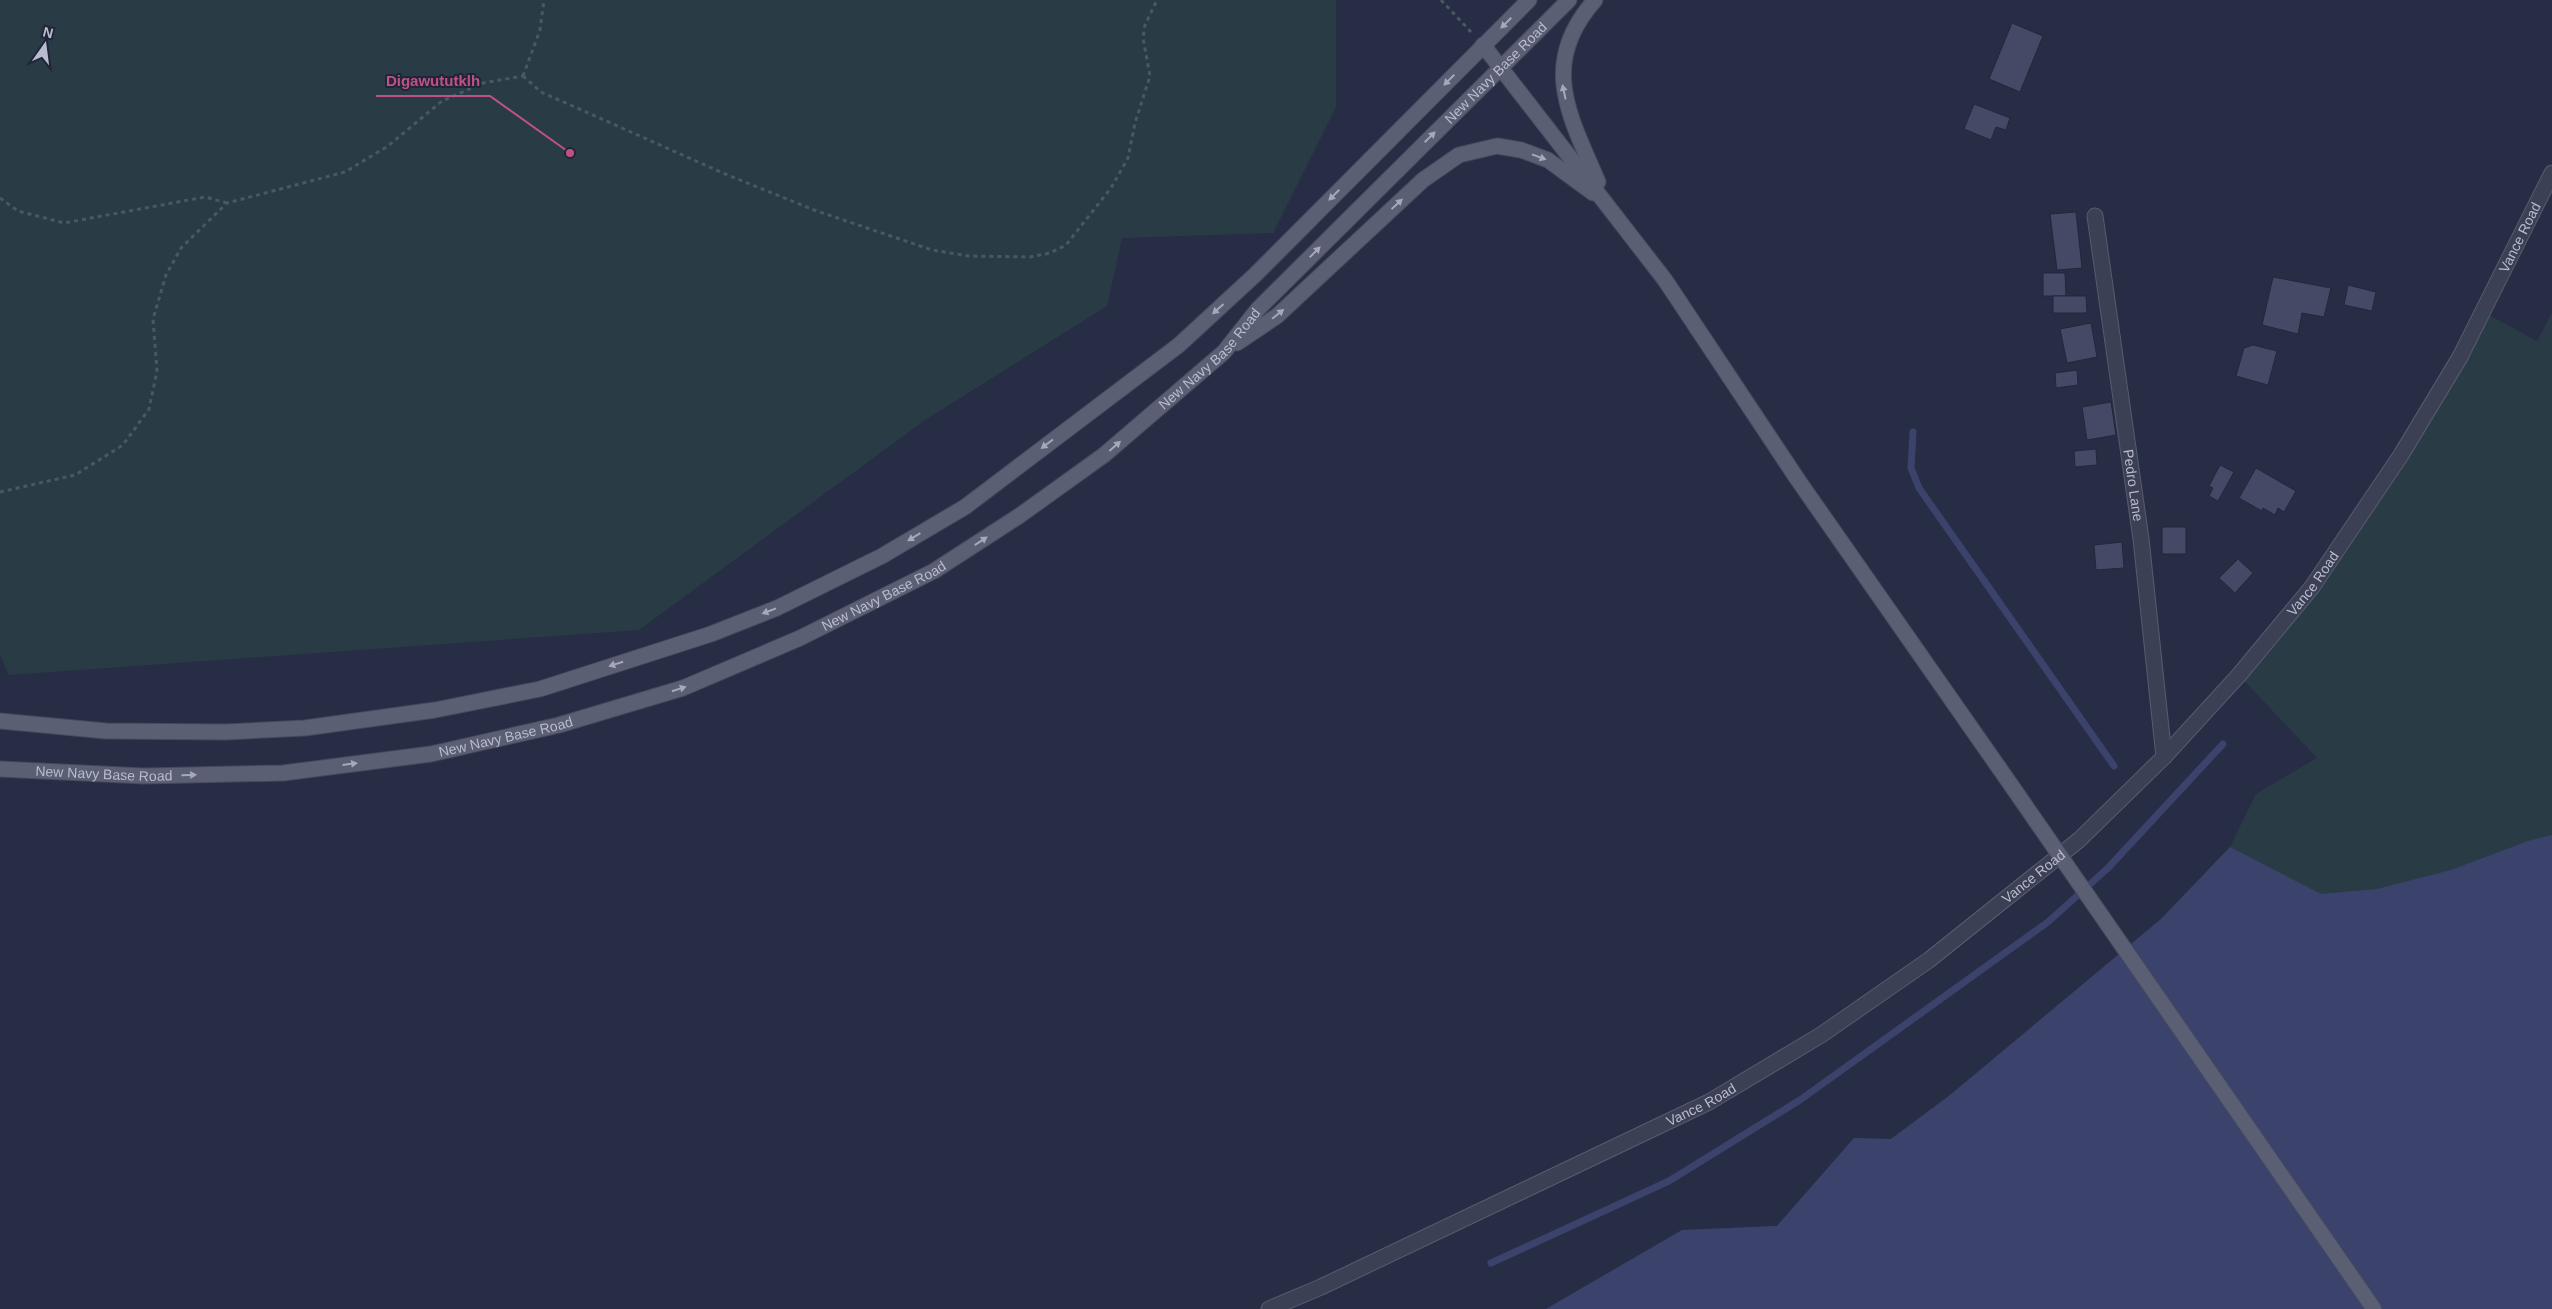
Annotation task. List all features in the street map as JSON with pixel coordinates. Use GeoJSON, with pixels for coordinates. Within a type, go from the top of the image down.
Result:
{"type":"FeatureCollection","features":[{"type":"Feature","properties":{"kind":"main road","name":"New Navy Base Road"},"geometry":{"type":"LineString","coordinates":[[0,722],[106,731],[226,732],[305,728],[434,710],[540,688],[711,634],[777,608],[882,556],[965,507],[1178,345],[1256,274],[1529,0]]}},
{"type":"Feature","properties":{"kind":"main road","name":"New Navy Base Road"},"geometry":{"type":"LineString","coordinates":[[0,769],[144,776],[283,773],[431,754],[559,726],[683,688],[800,638],[934,571],[1019,516],[1104,455],[1224,352],[1258,309],[1568,0]]}},
{"type":"Feature","properties":{"kind":"main road"},"geometry":{"type":"LineString","coordinates":[[1595,0],[1584,12],[1568,46],[1562,79],[1569,114],[1607,202]]}},
{"type":"Feature","properties":{"kind":"main road"},"geometry":{"type":"LineString","coordinates":[[1483,45],[1607,202],[1665,280],[1798,480],[2374,1309]]}},
{"type":"Feature","properties":{"kind":"main road"},"geometry":{"type":"LineString","coordinates":[[1224,352],[1277,316],[1423,180],[1459,155],[1497,146],[1521,150],[1548,160],[1607,202]]}},
{"type":"Feature","properties":{"kind":"street","name":"Vance Road"},"geometry":{"type":"LineString","coordinates":[[1269,1309],[1321,1287],[1709,1102],[1821,1035],[1930,960],[2080,840],[2164,757],[2239,675],[2312,587],[2402,455],[2460,357],[2552,173]]}},
{"type":"Feature","properties":{"kind":"street","name":"Pedro Lane"},"geometry":{"type":"LineString","coordinates":[[2095,216],[2141,538],[2164,757]]}},
{"type":"Feature","properties":{"kind":"path"},"geometry":{"type":"LineString","coordinates":[[523,76],[540,30],[544,0]]}},
{"type":"Feature","properties":{"kind":"path"},"geometry":{"type":"LineString","coordinates":[[523,76],[541,92],[723,173],[814,210],[932,250],[969,256],[1030,257],[1050,253],[1066,245],[1112,188],[1128,158],[1135,123],[1150,76],[1143,38],[1145,25],[1157,0]]}},
{"type":"Feature","properties":{"kind":"path"},"geometry":{"type":"LineString","coordinates":[[1441,0],[1483,45]]}},
{"type":"Feature","properties":{"kind":"path"},"geometry":{"type":"LineString","coordinates":[[0,198],[18,211],[64,223],[205,198],[227,203],[345,172],[388,146],[442,100],[483,83],[523,76]]}},
{"type":"Feature","properties":{"kind":"path"},"geometry":{"type":"LineString","coordinates":[[0,492],[75,475],[123,445],[149,409],[157,371],[153,319],[166,275],[181,248],[227,203]]}},
{"type":"Feature","properties":{"kind":"shaded area"},"geometry":{"type":"Polygon","coordinates":[[[0,0],[1336,0],[1336,107],[1273,233],[1122,238],[1107,306],[925,420],[639,630],[9,675],[0,655],[0,0]]]}},
{"type":"Feature","properties":{"kind":"shaded area"},"geometry":{"type":"Polygon","coordinates":[[[2483,312],[2537,341],[2552,313],[2552,1309],[1546,1309],[1682,1230],[1777,1226],[1854,1138],[1891,1139],[1950,1095],[2161,919],[2230,847],[2256,794],[2317,758],[2239,675],[2312,587],[2483,312]]]}},
{"type":"Feature","properties":{"kind":"water"},"geometry":{"type":"Polygon","coordinates":[[[2552,835],[2552,1309],[1546,1309],[1682,1230],[1777,1226],[1854,1138],[1891,1139],[1950,1095],[2161,919],[2230,847],[2321,894],[2377,889],[2451,870],[2528,841],[2552,835]]]}},
{"type":"Feature","properties":{"kind":"building"},"geometry":{"type":"Polygon","coordinates":[[[2012,23],[2043,36],[2020,92],[1989,79],[2012,23]]]}},
{"type":"Feature","properties":{"kind":"building"},"geometry":{"type":"Polygon","coordinates":[[[1974,104],[2010,118],[2006,130],[1996,127],[1991,140],[1964,129],[1974,104]]]}},
{"type":"Feature","properties":{"kind":"building"},"geometry":{"type":"Polygon","coordinates":[[[2076,212],[2082,268],[2057,270],[2050,214],[2076,212]]]}},
{"type":"Feature","properties":{"kind":"building"},"geometry":{"type":"Polygon","coordinates":[[[2043,273],[2065,273],[2066,296],[2043,296],[2043,273]]]}},
{"type":"Feature","properties":{"kind":"building"},"geometry":{"type":"Polygon","coordinates":[[[2273,277],[2331,288],[2324,317],[2302,313],[2298,334],[2262,325],[2273,277]]]}},
{"type":"Feature","properties":{"kind":"building"},"geometry":{"type":"Polygon","coordinates":[[[2348,285],[2376,292],[2372,311],[2344,305],[2348,285]]]}},
{"type":"Feature","properties":{"kind":"building"},"geometry":{"type":"Polygon","coordinates":[[[2053,296],[2086,296],[2087,313],[2053,313],[2053,296]]]}},
{"type":"Feature","properties":{"kind":"building"},"geometry":{"type":"Polygon","coordinates":[[[2091,323],[2097,357],[2067,363],[2060,329],[2091,323]]]}},
{"type":"Feature","properties":{"kind":"building"},"geometry":{"type":"Polygon","coordinates":[[[2253,345],[2277,351],[2268,385],[2236,376],[2244,348],[2253,345]]]}},
{"type":"Feature","properties":{"kind":"building"},"geometry":{"type":"Polygon","coordinates":[[[2077,370],[2078,385],[2056,388],[2055,373],[2077,370]]]}},
{"type":"Feature","properties":{"kind":"building"},"geometry":{"type":"Polygon","coordinates":[[[2111,402],[2116,435],[2087,440],[2082,407],[2111,402]]]}},
{"type":"Feature","properties":{"kind":"building"},"geometry":{"type":"Polygon","coordinates":[[[2096,449],[2097,465],[2075,467],[2074,451],[2096,449]]]}},
{"type":"Feature","properties":{"kind":"building"},"geometry":{"type":"Polygon","coordinates":[[[2220,465],[2234,472],[2218,501],[2209,496],[2213,488],[2209,486],[2220,465]]]}},
{"type":"Feature","properties":{"kind":"building"},"geometry":{"type":"Polygon","coordinates":[[[2256,468],[2296,491],[2284,512],[2278,508],[2275,515],[2263,508],[2262,511],[2239,498],[2256,468]]]}},
{"type":"Feature","properties":{"kind":"building"},"geometry":{"type":"Polygon","coordinates":[[[2162,527],[2186,527],[2186,554],[2162,554],[2162,527]]]}},
{"type":"Feature","properties":{"kind":"building"},"geometry":{"type":"Polygon","coordinates":[[[2122,542],[2124,568],[2096,570],[2094,545],[2122,542]]]}},
{"type":"Feature","properties":{"kind":"building"},"geometry":{"type":"Polygon","coordinates":[[[2238,559],[2253,573],[2235,593],[2219,578],[2238,559]]]}},
{"type":"Feature","properties":{"kind":"waterway"},"geometry":{"type":"LineString","coordinates":[[1913,432],[1911,468],[1919,488],[2114,766]]}},
{"type":"Feature","properties":{"kind":"waterway"},"geometry":{"type":"LineString","coordinates":[[1491,1263],[1669,1181],[1800,1100],[2048,922],[2108,868],[2223,744]]}},
{"type":"Feature","properties":{"kind":"place","name":"Digawututklh"},"geometry":{"type":"Point","coordinates":[570,153]}}]}
